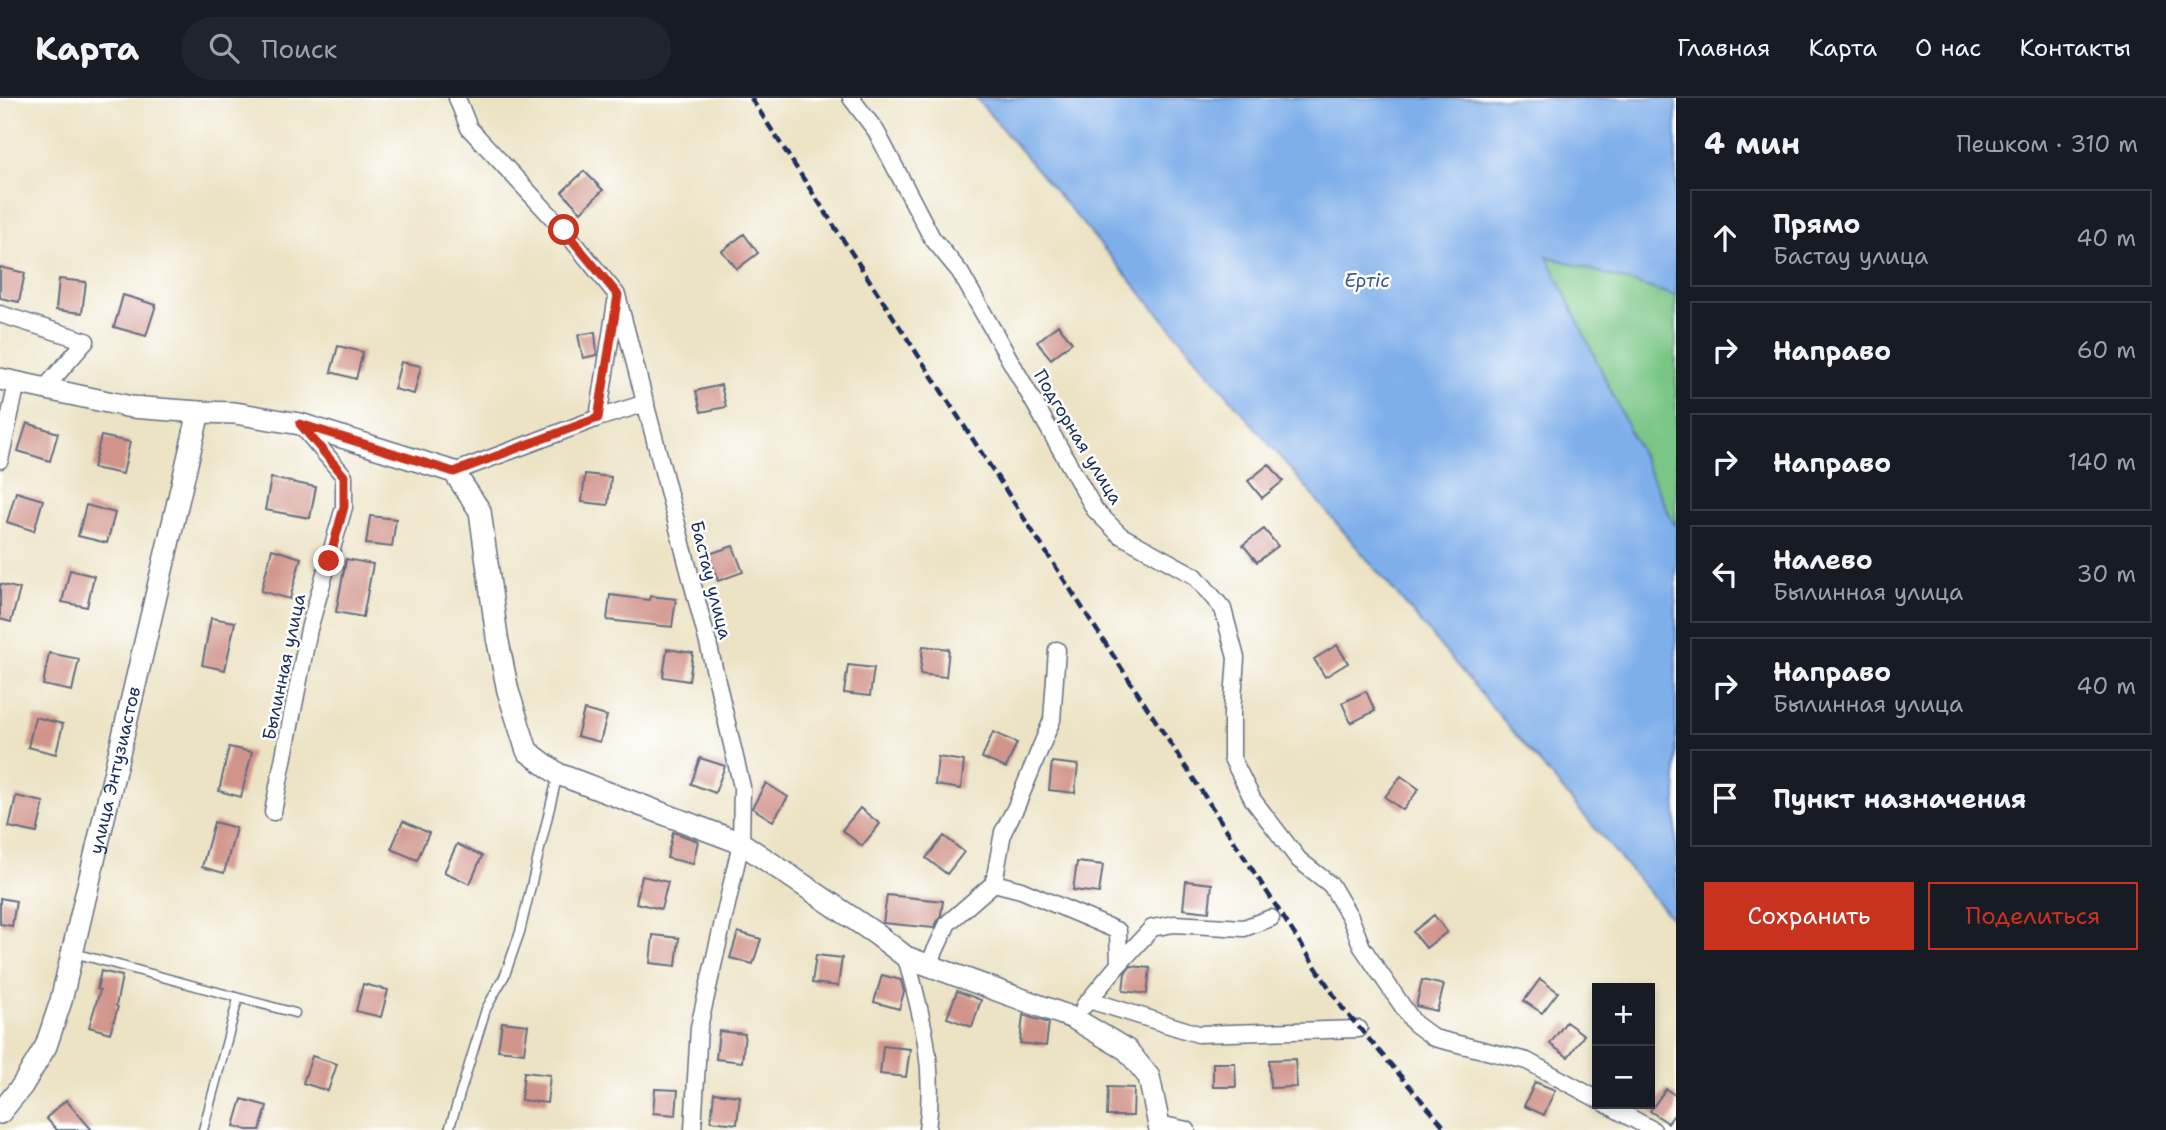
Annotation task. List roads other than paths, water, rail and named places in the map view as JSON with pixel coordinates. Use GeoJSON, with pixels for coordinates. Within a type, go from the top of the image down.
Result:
{"type":"FeatureCollection","features":[{"type":"Feature","properties":{"kind":"street","name":"Бастау улица"},"geometry":{"type":"LineString","coordinates":[[457,98],[470,128],[564,230],[618,295],[709,647],[742,787],[741,843],[699,1027],[693,1130]]}},
{"type":"Feature","properties":{"kind":"street","name":"Подгорная улица"},"geometry":{"type":"LineString","coordinates":[[851,98],[876,131],[932,238],[960,272],[1095,510],[1120,535],[1195,576],[1223,609],[1236,658],[1231,758],[1253,800],[1298,860],[1331,885],[1350,918],[1362,947],[1414,1023],[1434,1038],[1527,1061],[1592,1096]]}},
{"type":"Feature","properties":{"kind":"street"},"geometry":{"type":"LineString","coordinates":[[598,418],[618,295]]}},
{"type":"Feature","properties":{"kind":"street"},"geometry":{"type":"LineString","coordinates":[[0,314],[86,341],[44,389]]}},
{"type":"Feature","properties":{"kind":"street"},"geometry":{"type":"LineString","coordinates":[[0,460],[8,381],[131,407],[235,413],[300,424],[454,472],[598,418],[646,403]]}},
{"type":"Feature","properties":{"kind":"street","name":"улица Энтузиастов"},"geometry":{"type":"LineString","coordinates":[[0,1113],[22,1086],[46,1046],[74,953],[199,412]]}},
{"type":"Feature","properties":{"kind":"street","name":"Былинная улица"},"geometry":{"type":"LineString","coordinates":[[273,812],[309,629],[344,507],[344,476],[300,424]]}},
{"type":"Feature","properties":{"kind":"street"},"geometry":{"type":"LineString","coordinates":[[454,472],[480,511],[497,637],[508,691],[527,751],[558,774],[741,843],[906,957],[1073,1018],[1127,1050],[1149,1077],[1160,1127],[1186,1130]]}},
{"type":"Feature","properties":{"kind":"street"},"geometry":{"type":"LineString","coordinates":[[928,966],[948,923],[994,883],[1003,832],[1052,720],[1057,650]]}},
{"type":"Feature","properties":{"kind":"street"},"geometry":{"type":"LineString","coordinates":[[994,883],[1021,890],[1118,931],[1119,964]]}},
{"type":"Feature","properties":{"kind":"street"},"geometry":{"type":"LineString","coordinates":[[1073,1018],[1152,928],[1174,924],[1244,928],[1271,918]]}},
{"type":"Feature","properties":{"kind":"street"},"geometry":{"type":"LineString","coordinates":[[906,957],[926,1032],[932,1100],[927,1130]]}},
{"type":"Feature","properties":{"kind":"street"},"geometry":{"type":"LineString","coordinates":[[1089,1000],[1198,1034],[1359,1029]]}},
{"type":"Feature","properties":{"kind":"street"},"geometry":{"type":"LineString","coordinates":[[1615,1109],[1653,1130]]}},
{"type":"Feature","properties":{"kind":"lane"},"geometry":{"type":"LineString","coordinates":[[449,1130],[486,1009],[505,975],[520,932],[558,774]]}},
{"type":"Feature","properties":{"kind":"lane"},"geometry":{"type":"LineString","coordinates":[[74,953],[295,1013]]}},
{"type":"Feature","properties":{"kind":"lane"},"geometry":{"type":"LineString","coordinates":[[203,1130],[238,999]]}},
{"type":"Feature","properties":{"kind":"water","name":"Ертіс"},"geometry":{"type":"Polygon","coordinates":[[[976,98],[1676,98],[1676,296],[1547,256],[1676,528],[1676,924],[976,98]]]}},
{"type":"Feature","properties":{"kind":"railway"},"geometry":{"type":"LineString","coordinates":[[751,98],[1343,1009],[1447,1130]]}}]}
